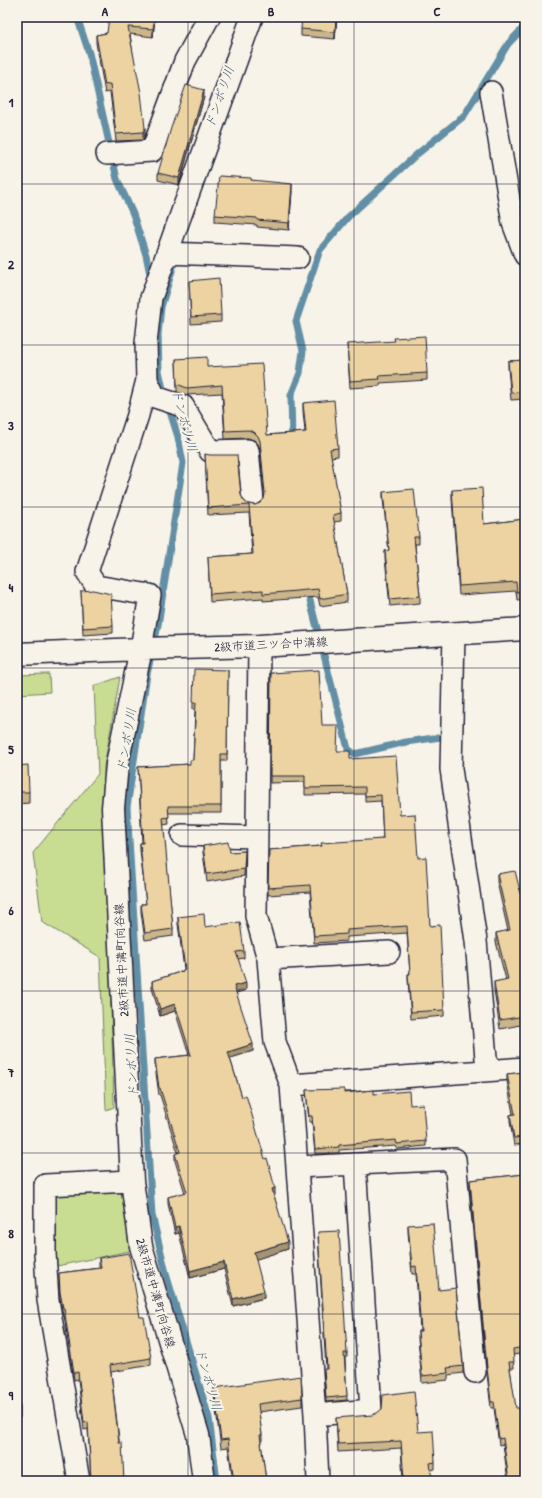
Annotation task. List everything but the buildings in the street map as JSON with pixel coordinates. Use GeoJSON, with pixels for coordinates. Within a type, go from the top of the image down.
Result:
{"type":"FeatureCollection","features":[{"type":"Feature","properties":{"kind":"street"},"geometry":{"type":"LineString","coordinates":[[107,154],[152,151],[185,61],[209,17]]}},
{"type":"Feature","properties":{"kind":"street"},"geometry":{"type":"LineString","coordinates":[[141,649],[150,595],[96,586],[87,572],[138,415],[147,380],[146,342],[151,298],[252,17]]}},
{"type":"Feature","properties":{"kind":"street"},"geometry":{"type":"LineString","coordinates":[[491,92],[513,223],[525,255]]}},
{"type":"Feature","properties":{"kind":"street"},"geometry":{"type":"LineString","coordinates":[[167,254],[298,258]]}},
{"type":"Feature","properties":{"kind":"street"},"geometry":{"type":"LineString","coordinates":[[147,380],[155,397],[183,406],[210,451],[248,450],[253,500]]}},
{"type":"Feature","properties":{"kind":"street","name":"2級市道三ツ合中溝線"},"geometry":{"type":"LineString","coordinates":[[17,654],[259,646],[525,628]]}},
{"type":"Feature","properties":{"kind":"street"},"geometry":{"type":"LineString","coordinates":[[454,633],[451,769],[476,941],[486,1070]]}},
{"type":"Feature","properties":{"kind":"street"},"geometry":{"type":"LineString","coordinates":[[259,646],[256,916],[268,959],[275,1042],[291,1085],[315,1415],[318,1481]]}},
{"type":"Feature","properties":{"kind":"street","name":"2級市道中溝町向谷線"},"geometry":{"type":"LineString","coordinates":[[141,649],[117,764],[113,808],[132,1181],[141,1246],[198,1436],[204,1481]]}},
{"type":"Feature","properties":{"kind":"street"},"geometry":{"type":"LineString","coordinates":[[182,835],[257,837]]}},
{"type":"Feature","properties":{"kind":"street"},"geometry":{"type":"LineString","coordinates":[[268,959],[389,952]]}},
{"type":"Feature","properties":{"kind":"street"},"geometry":{"type":"LineString","coordinates":[[291,1085],[525,1068]]}},
{"type":"Feature","properties":{"kind":"street"},"geometry":{"type":"LineString","coordinates":[[297,1167],[455,1159],[475,1372]]}},
{"type":"Feature","properties":{"kind":"street"},"geometry":{"type":"LineString","coordinates":[[315,1415],[371,1410],[355,1164]]}},
{"type":"Feature","properties":{"kind":"street"},"geometry":{"type":"LineString","coordinates":[[79,1481],[48,1300],[45,1253],[45,1185],[132,1181]]}},
{"type":"Feature","properties":{"kind":"green space"},"geometry":{"type":"Polygon","coordinates":[[[49,674],[50,692],[17,694],[17,675],[49,674]]]}},
{"type":"Feature","properties":{"kind":"green space"},"geometry":{"type":"Polygon","coordinates":[[[120,677],[104,767],[114,1107],[106,1110],[100,957],[42,922],[33,853],[98,774],[94,686],[120,677]]]}},
{"type":"Feature","properties":{"kind":"green space"},"geometry":{"type":"Polygon","coordinates":[[[118,1189],[126,1195],[134,1250],[57,1266],[53,1201],[58,1192],[118,1189]]]}},
{"type":"Feature","properties":{"kind":"waterway"},"geometry":{"type":"LineString","coordinates":[[77,17],[89,53],[117,179],[133,214],[146,255],[151,279]]}},
{"type":"Feature","properties":{"kind":"waterway"},"geometry":{"type":"LineString","coordinates":[[292,442],[291,395],[300,373],[303,351],[296,321],[320,250],[348,217],[416,155],[464,116],[508,44],[525,26]]}},
{"type":"Feature","properties":{"kind":"waterway","name":"ドンボリ川"},"geometry":{"type":"LineString","coordinates":[[175,261],[161,307],[158,334],[159,371],[164,393],[178,437],[183,463],[158,625],[147,674],[127,807],[152,1215],[167,1277],[209,1418],[217,1481]]}},
{"type":"Feature","properties":{"kind":"waterway"},"geometry":{"type":"LineString","coordinates":[[307,589],[348,749],[355,754],[406,742],[441,737]]}}]}
